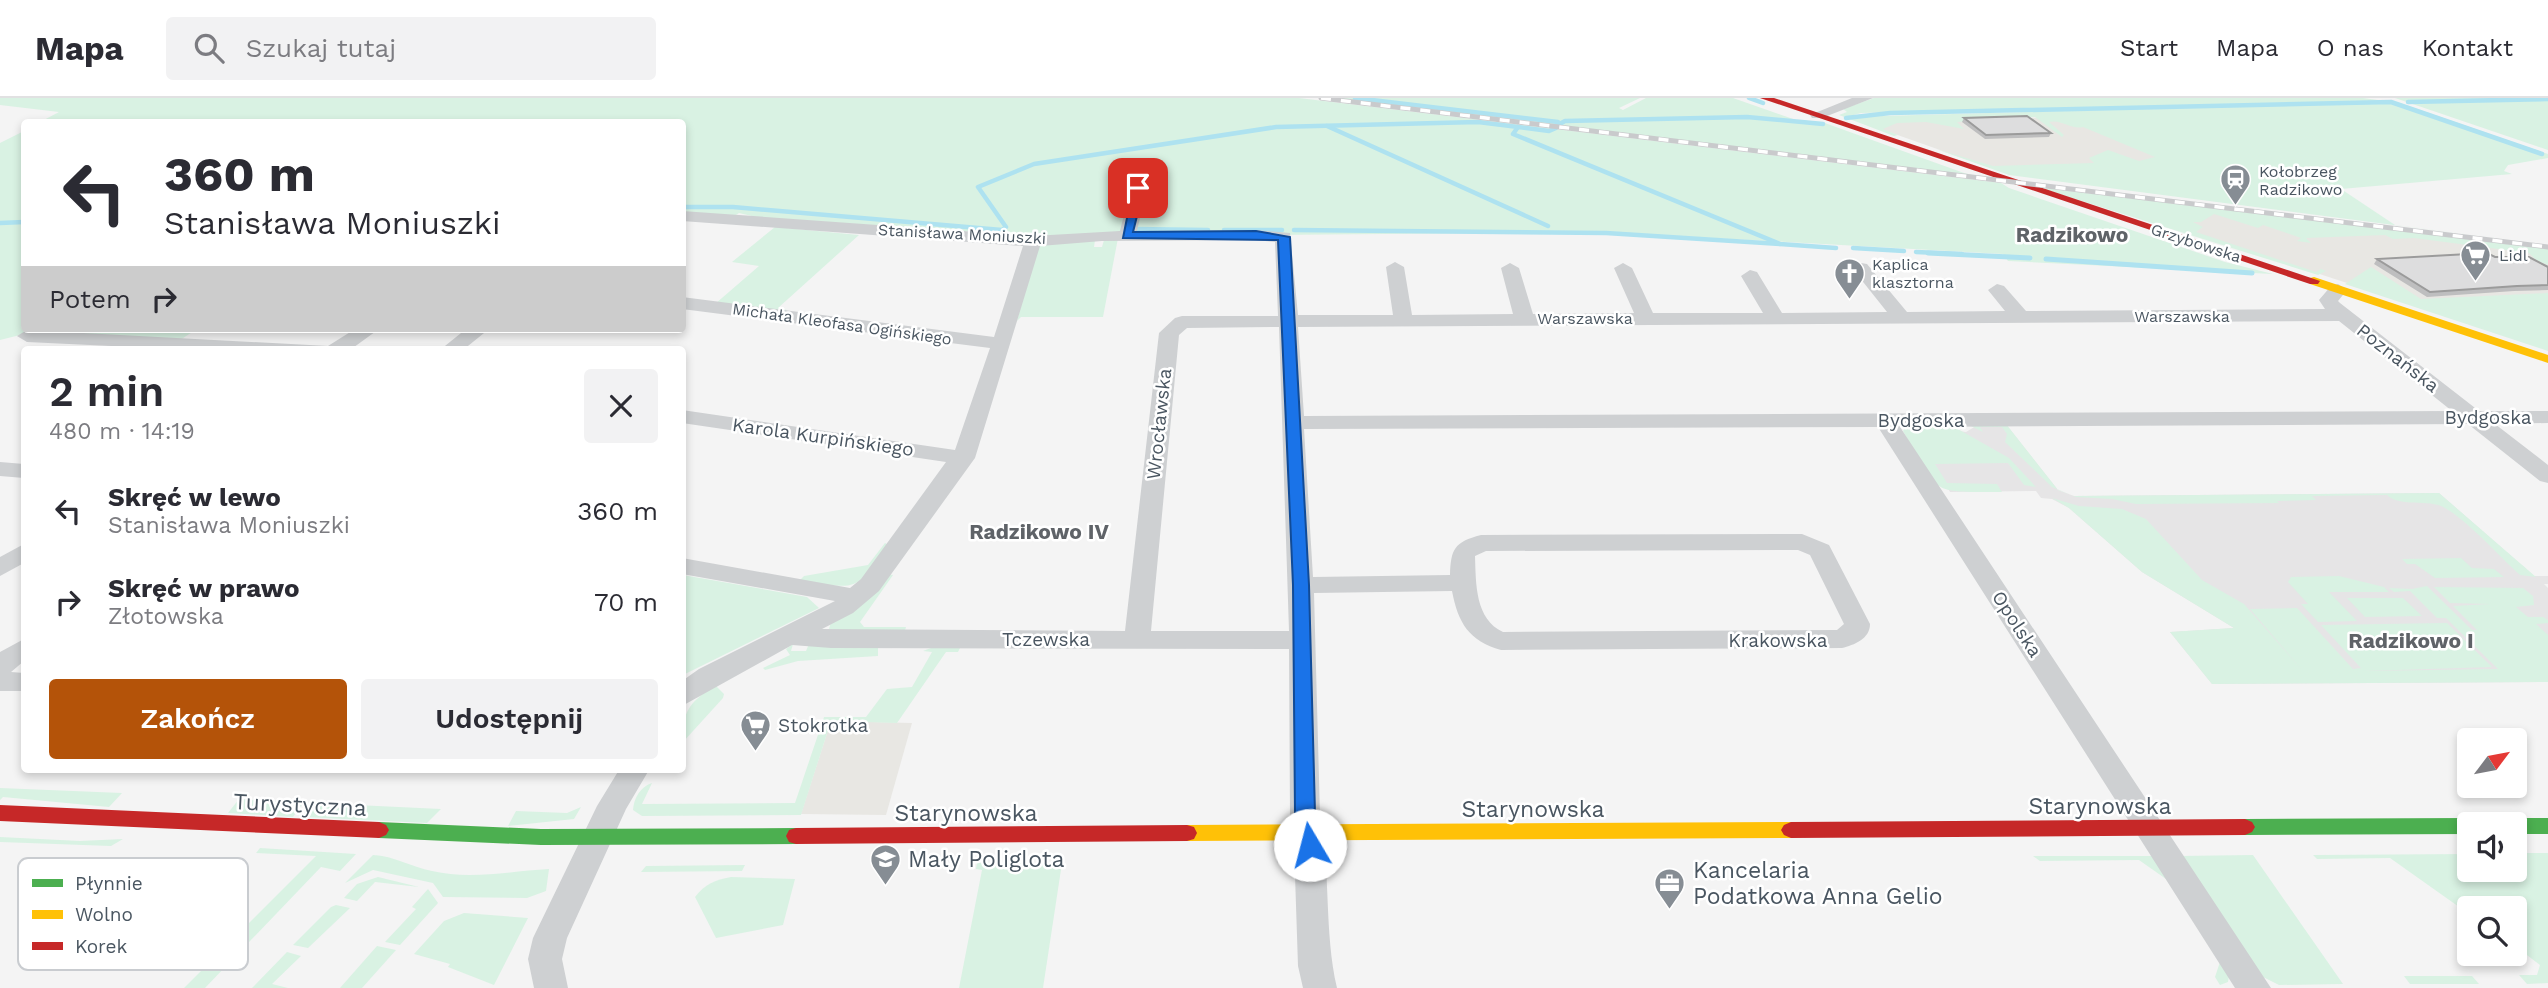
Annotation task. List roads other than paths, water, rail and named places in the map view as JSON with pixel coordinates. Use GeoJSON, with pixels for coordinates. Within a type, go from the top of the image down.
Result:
{"type":"FeatureCollection","features":[{"type":"Feature","properties":{"kind":"street","name":"Grzybowska"},"geometry":{"type":"LineString","coordinates":[[1765,98],[2548,359]]}},
{"type":"Feature","properties":{"kind":"street"},"geometry":{"type":"LineString","coordinates":[[1817,115],[1866,98]]}},
{"type":"Feature","properties":{"kind":"street"},"geometry":{"type":"LineString","coordinates":[[1127,236],[1144,165]]}},
{"type":"Feature","properties":{"kind":"street","name":"Stanisława Moniuszki"},"geometry":{"type":"LineString","coordinates":[[686,216],[1033,241],[1127,236],[1284,237],[1288,319]]}},
{"type":"Feature","properties":{"kind":"street"},"geometry":{"type":"LineString","coordinates":[[686,693],[709,676],[790,636],[856,598],[964,458],[974,435],[1033,241]]}},
{"type":"Feature","properties":{"kind":"street"},"geometry":{"type":"LineString","coordinates":[[1395,267],[1403,319]]}},
{"type":"Feature","properties":{"kind":"street","name":"Warszawska"},"geometry":{"type":"LineString","coordinates":[[1510,268],[1524,318]]}},
{"type":"Feature","properties":{"kind":"street","name":"Warszawska"},"geometry":{"type":"LineString","coordinates":[[1623,268],[1646,318]]}},
{"type":"Feature","properties":{"kind":"street"},"geometry":{"type":"LineString","coordinates":[[1861,268],[1901,317]]}},
{"type":"Feature","properties":{"kind":"street"},"geometry":{"type":"LineString","coordinates":[[1751,275],[1775,317]]}},
{"type":"Feature","properties":{"kind":"street"},"geometry":{"type":"LineString","coordinates":[[1997,290],[2021,317]]}},
{"type":"Feature","properties":{"kind":"street","name":"Poznańska"},"geometry":{"type":"LineString","coordinates":[[2338,290],[2328,300],[2343,315],[2548,476]]}},
{"type":"Feature","properties":{"kind":"street","name":"Michała Kleofasa Ogińskiego"},"geometry":{"type":"LineString","coordinates":[[686,304],[1002,344]]}},
{"type":"Feature","properties":{"kind":"street","name":"Warszawska"},"geometry":{"type":"LineString","coordinates":[[1288,319],[2343,315]]}},
{"type":"Feature","properties":{"kind":"street"},"geometry":{"type":"LineString","coordinates":[[1288,319],[1301,585],[1308,833],[1315,965],[1320,988]]}},
{"type":"Feature","properties":{"kind":"street","name":"Wrocławska"},"geometry":{"type":"LineString","coordinates":[[1137,638],[1169,332],[1172,327],[1194,320],[1288,319]]}},
{"type":"Feature","properties":{"kind":"street"},"geometry":{"type":"LineString","coordinates":[[342,346],[363,333]]}},
{"type":"Feature","properties":{"kind":"street"},"geometry":{"type":"LineString","coordinates":[[456,346],[473,333]]}},
{"type":"Feature","properties":{"kind":"street"},"geometry":{"type":"LineString","coordinates":[[27,336],[237,346]]}},
{"type":"Feature","properties":{"kind":"street","name":"Bydgoska"},"geometry":{"type":"LineString","coordinates":[[1294,423],[2548,416]]}},
{"type":"Feature","properties":{"kind":"street","name":"Karola Kurpińskiego"},"geometry":{"type":"LineString","coordinates":[[686,417],[964,458]]}},
{"type":"Feature","properties":{"kind":"street","name":"Opolska"},"geometry":{"type":"LineString","coordinates":[[1885,420],[2254,988]]}},
{"type":"Feature","properties":{"kind":"street"},"geometry":{"type":"LineString","coordinates":[[0,469],[21,471]]}},
{"type":"Feature","properties":{"kind":"street","name":"Krakowska"},"geometry":{"type":"LineString","coordinates":[[1802,542],[1819,550],[1857,630],[1842,639],[1501,640],[1477,630],[1471,621],[1463,583],[1462,553],[1481,543],[1802,542]]}},
{"type":"Feature","properties":{"kind":"street"},"geometry":{"type":"LineString","coordinates":[[0,568],[21,554]]}},
{"type":"Feature","properties":{"kind":"street"},"geometry":{"type":"LineString","coordinates":[[686,567],[856,598]]}},
{"type":"Feature","properties":{"kind":"street"},"geometry":{"type":"LineString","coordinates":[[1301,585],[1463,583]]}},
{"type":"Feature","properties":{"kind":"street","name":"Tczewska"},"geometry":{"type":"LineString","coordinates":[[790,636],[831,639],[1302,640]]}},
{"type":"Feature","properties":{"kind":"street"},"geometry":{"type":"LineString","coordinates":[[0,666],[21,650]]}},
{"type":"Feature","properties":{"kind":"street"},"geometry":{"type":"LineString","coordinates":[[0,681],[21,682]]}},
{"type":"Feature","properties":{"kind":"street"},"geometry":{"type":"LineString","coordinates":[[551,988],[545,959],[550,938],[632,773]]}},
{"type":"Feature","properties":{"kind":"street","name":"Turystyczna"},"geometry":{"type":"LineString","coordinates":[[0,813],[484,836],[598,838]]}},
{"type":"Feature","properties":{"kind":"street","name":"Starynowska"},"geometry":{"type":"LineString","coordinates":[[598,838],[2457,826]]}},
{"type":"Feature","properties":{"kind":"street"},"geometry":{"type":"LineString","coordinates":[[2527,826],[2548,826]]}},
{"type":"Feature","properties":{"kind":"waterway"},"geometry":{"type":"LineString","coordinates":[[1355,98],[1558,122]]}},
{"type":"Feature","properties":{"kind":"waterway"},"geometry":{"type":"LineString","coordinates":[[1749,98],[1763,103]]}},
{"type":"Feature","properties":{"kind":"waterway"},"geometry":{"type":"LineString","coordinates":[[2408,102],[2548,99]]}},
{"type":"Feature","properties":{"kind":"waterway"},"geometry":{"type":"LineString","coordinates":[[1846,118],[1890,113],[2391,102],[2542,154]]}},
{"type":"Feature","properties":{"kind":"waterway"},"geometry":{"type":"LineString","coordinates":[[1558,125],[1565,121],[1747,117],[1823,124]]}},
{"type":"Feature","properties":{"kind":"waterway"},"geometry":{"type":"LineString","coordinates":[[686,207],[733,207],[1002,230],[1006,227],[978,187],[1034,164],[1276,127],[1478,122],[1518,127]]}},
{"type":"Feature","properties":{"kind":"waterway"},"geometry":{"type":"LineString","coordinates":[[1327,126],[1548,226]]}},
{"type":"Feature","properties":{"kind":"waterway"},"geometry":{"type":"LineString","coordinates":[[1518,127],[1549,131],[1556,128]]}},
{"type":"Feature","properties":{"kind":"waterway"},"geometry":{"type":"LineString","coordinates":[[1518,127],[1513,134],[1780,244]]}},
{"type":"Feature","properties":{"kind":"waterway"},"geometry":{"type":"LineString","coordinates":[[0,223],[21,222]]}},
{"type":"Feature","properties":{"kind":"waterway"},"geometry":{"type":"LineString","coordinates":[[1134,229],[1208,230]]}},
{"type":"Feature","properties":{"kind":"waterway"},"geometry":{"type":"LineString","coordinates":[[1224,230],[1282,230]]}},
{"type":"Feature","properties":{"kind":"waterway"},"geometry":{"type":"LineString","coordinates":[[1294,230],[1606,233],[1780,244]]}},
{"type":"Feature","properties":{"kind":"waterway"},"geometry":{"type":"LineString","coordinates":[[1780,244],[1836,248]]}},
{"type":"Feature","properties":{"kind":"waterway"},"geometry":{"type":"LineString","coordinates":[[1853,248],[1904,251]]}},
{"type":"Feature","properties":{"kind":"waterway"},"geometry":{"type":"LineString","coordinates":[[1916,252],[1962,254]]}},
{"type":"Feature","properties":{"kind":"waterway"},"geometry":{"type":"LineString","coordinates":[[1928,253],[2030,258]]}},
{"type":"Feature","properties":{"kind":"waterway"},"geometry":{"type":"LineString","coordinates":[[2046,259],[2252,273]]}},
{"type":"Feature","properties":{"kind":"railway"},"geometry":{"type":"LineString","coordinates":[[1321,98],[2548,247]]}},
{"type":"Feature","properties":{"kind":"place","name":"Kołobrzeg Radzikowo"},"geometry":{"type":"Point","coordinates":[2236,207]}},
{"type":"Feature","properties":{"kind":"place","name":"Lidl"},"geometry":{"type":"Point","coordinates":[2476,282]}},
{"type":"Feature","properties":{"kind":"place","name":"Kaplica klasztorna"},"geometry":{"type":"Point","coordinates":[1849,300]}},
{"type":"Feature","properties":{"kind":"place","name":"Stokrotka"},"geometry":{"type":"Point","coordinates":[755,752]}},
{"type":"Feature","properties":{"kind":"place","name":"Mały Poliglota"},"geometry":{"type":"Point","coordinates":[885,886]}},
{"type":"Feature","properties":{"kind":"place","name":"Kancelaria Podatkowa Anna Gelio"},"geometry":{"type":"Point","coordinates":[1670,910]}},
{"type":"Feature","properties":{"kind":"district","name":"Radzikowo"},"geometry":{"type":"Point","coordinates":[2072,234]}},
{"type":"Feature","properties":{"kind":"district","name":"Radzikowo IV"},"geometry":{"type":"Point","coordinates":[1039,531]}},
{"type":"Feature","properties":{"kind":"district","name":"Radzikowo I"},"geometry":{"type":"Point","coordinates":[2411,640]}}]}
